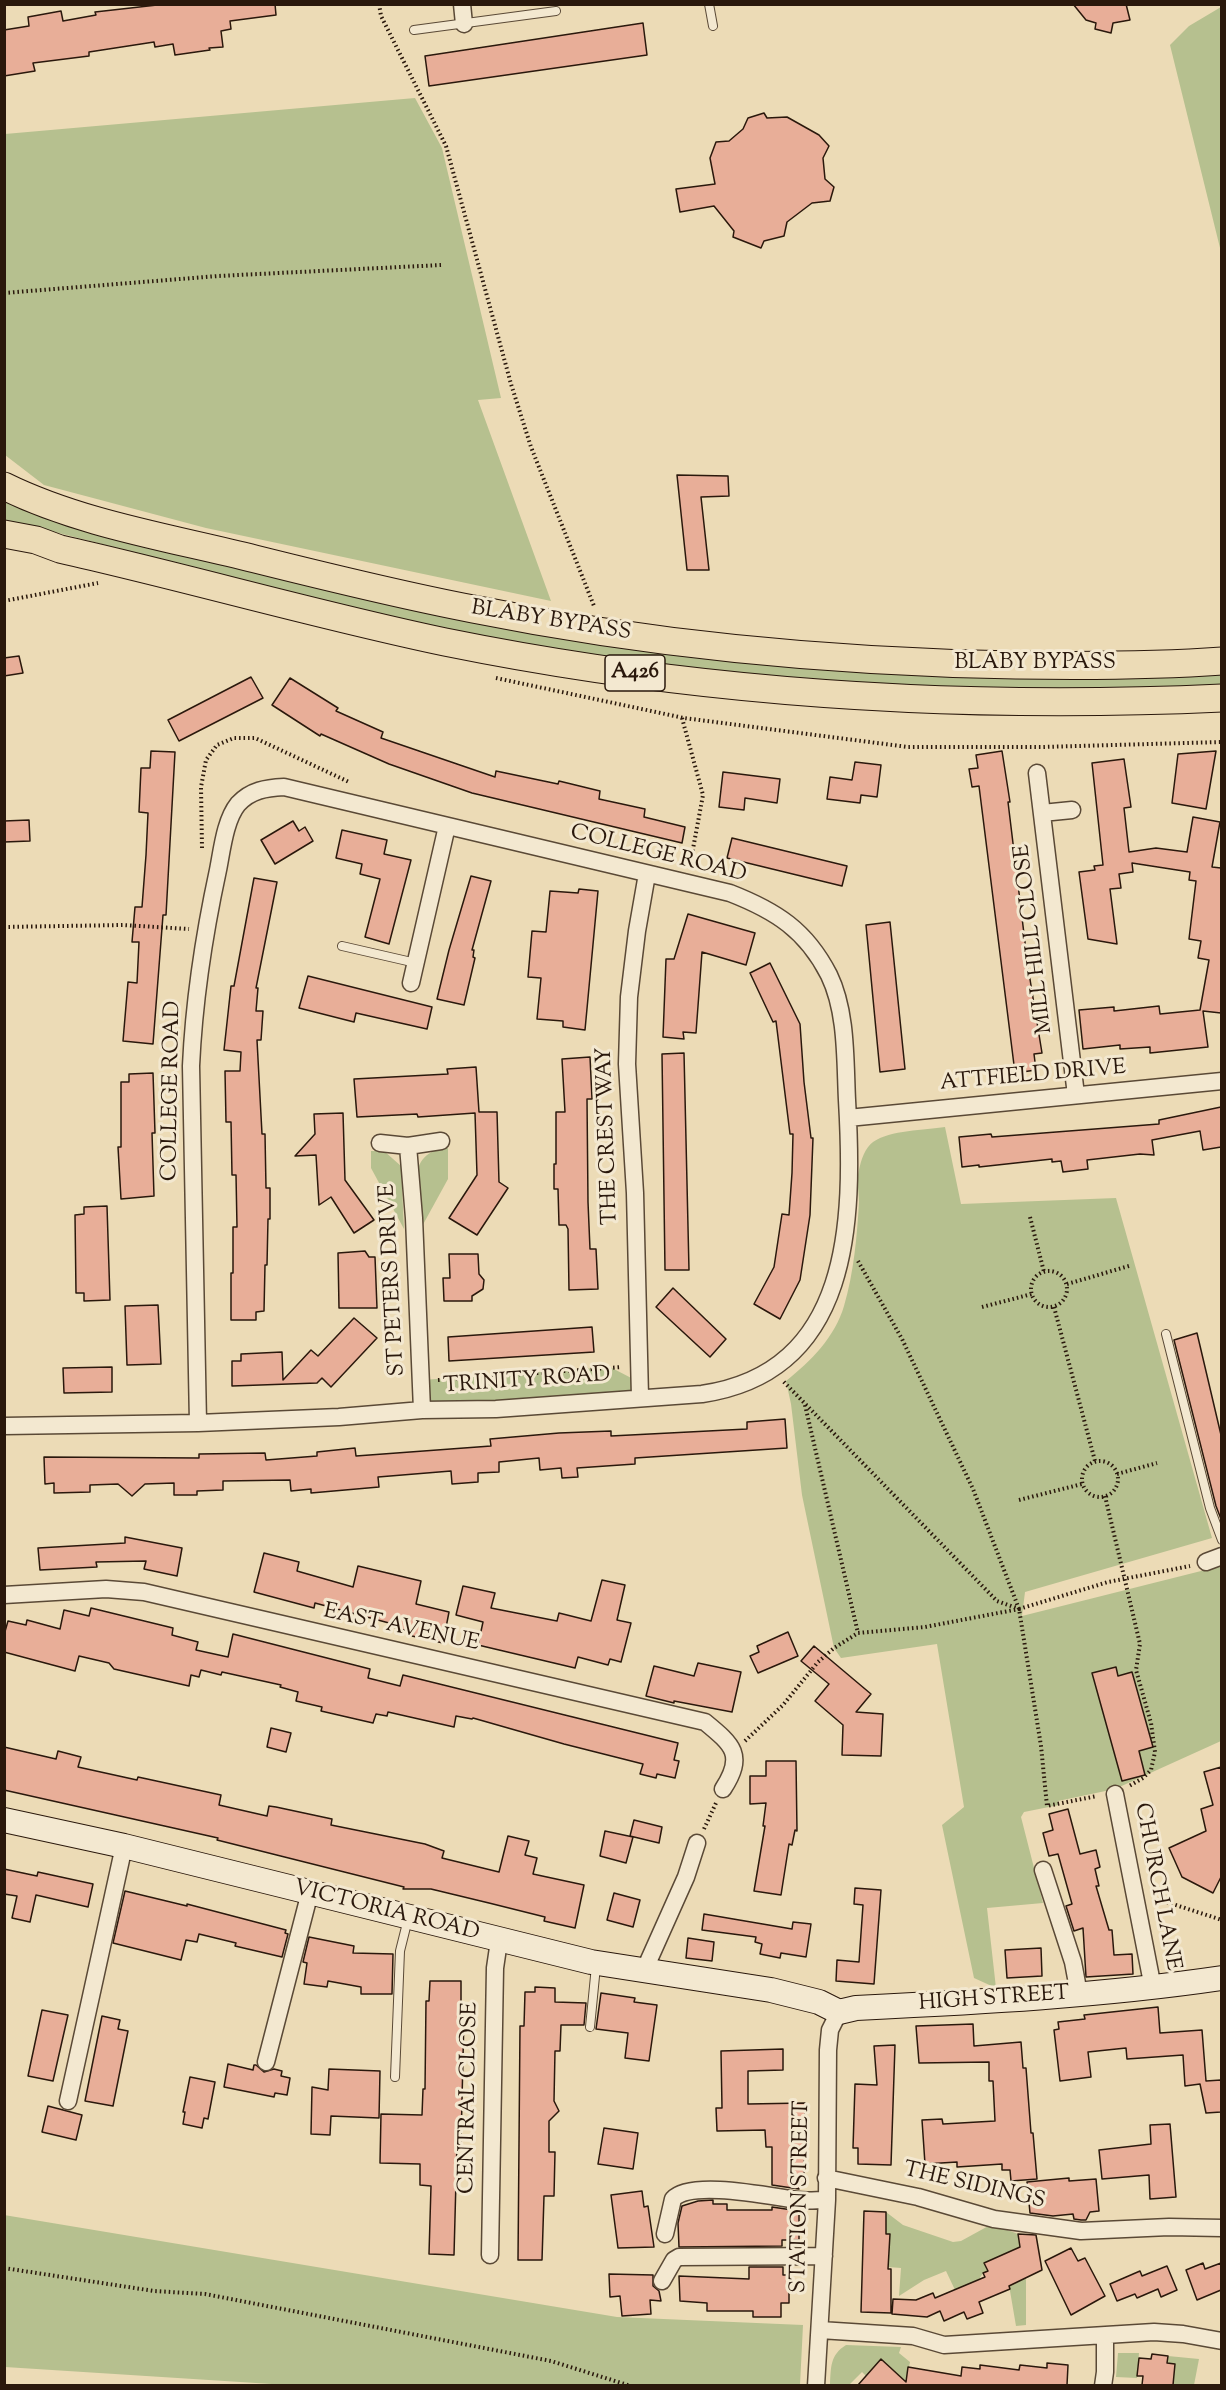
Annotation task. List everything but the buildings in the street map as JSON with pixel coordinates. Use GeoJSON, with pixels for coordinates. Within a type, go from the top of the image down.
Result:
{"type":"FeatureCollection","features":[{"type":"Feature","properties":{"kind":"main road","name":"BLABY BYPASS"},"geometry":{"type":"LineString","coordinates":[[4,486],[67,512],[334,578],[472,609],[657,639],[834,658],[924,662],[1080,666],[1221,661]]}},
{"type":"Feature","properties":{"kind":"main road","name":"BLABY BYPASS"},"geometry":{"type":"LineString","coordinates":[[4,534],[446,642],[655,676],[843,696],[944,701],[1019,703],[1221,698]]}},
{"type":"Feature","properties":{"kind":"street"},"geometry":{"type":"LineString","coordinates":[[462,4],[465,24]]}},
{"type":"Feature","properties":{"kind":"street","name":"MILL HILL CLOSE"},"geometry":{"type":"LineString","coordinates":[[1037,773],[1076,1095]]}},
{"type":"Feature","properties":{"kind":"street","name":"COLLEGE ROAD"},"geometry":{"type":"LineString","coordinates":[[198,1423],[191,1066],[193,1024],[205,930],[229,824],[236,806],[247,796],[263,788],[284,787],[730,893],[760,905],[783,919],[809,944],[829,976],[841,1013],[848,1118]]}},
{"type":"Feature","properties":{"kind":"street","name":"MILL HILL CLOSE"},"geometry":{"type":"LineString","coordinates":[[1042,813],[1072,810]]}},
{"type":"Feature","properties":{"kind":"street"},"geometry":{"type":"LineString","coordinates":[[411,983],[447,826]]}},
{"type":"Feature","properties":{"kind":"street","name":"THE CRESTWAY"},"geometry":{"type":"LineString","coordinates":[[640,1397],[635,1193],[627,1064],[629,997],[636,932],[647,874]]}},
{"type":"Feature","properties":{"kind":"street","name":"ATTFIELD DRIVE"},"geometry":{"type":"LineString","coordinates":[[848,1118],[1221,1081]]}},
{"type":"Feature","properties":{"kind":"street","name":"TRINITY ROAD"},"geometry":{"type":"LineString","coordinates":[[4,1426],[198,1423],[339,1417],[422,1410],[496,1409],[702,1394],[728,1390],[751,1382],[772,1370],[796,1349],[815,1326],[830,1299],[839,1269],[844,1237],[848,1118]]}},
{"type":"Feature","properties":{"kind":"street"},"geometry":{"type":"LineString","coordinates":[[380,1143],[408,1146],[441,1141]]}},
{"type":"Feature","properties":{"kind":"street","name":"ST PETERS DRIVE"},"geometry":{"type":"LineString","coordinates":[[408,1146],[414,1218],[422,1410]]}},
{"type":"Feature","properties":{"kind":"street","name":"EAST AVENUE"},"geometry":{"type":"LineString","coordinates":[[4,1595],[106,1589],[144,1592],[705,1722],[730,1742]]}},
{"type":"Feature","properties":{"kind":"street"},"geometry":{"type":"LineString","coordinates":[[723,1790],[733,1774],[733,1754],[730,1742]]}},
{"type":"Feature","properties":{"kind":"street","name":"CHURCH LANE"},"geometry":{"type":"LineString","coordinates":[[1115,1794],[1153,1988]]}},
{"type":"Feature","properties":{"kind":"street","name":"VICTORIA ROAD"},"geometry":{"type":"LineString","coordinates":[[4,1820],[123,1846],[499,1941],[596,1963],[771,1990],[819,2002],[839,2012]]}},
{"type":"Feature","properties":{"kind":"street"},"geometry":{"type":"LineString","coordinates":[[644,1971],[686,1876],[697,1843]]}},
{"type":"Feature","properties":{"kind":"street"},"geometry":{"type":"LineString","coordinates":[[68,2101],[123,1846]]}},
{"type":"Feature","properties":{"kind":"street"},"geometry":{"type":"LineString","coordinates":[[1043,1870],[1072,1962],[1079,1994]]}},
{"type":"Feature","properties":{"kind":"street"},"geometry":{"type":"LineString","coordinates":[[266,2062],[310,1892]]}},
{"type":"Feature","properties":{"kind":"street","name":"CENTRAL CLOSE"},"geometry":{"type":"LineString","coordinates":[[490,2255],[495,1968],[499,1941]]}},
{"type":"Feature","properties":{"kind":"street","name":"HIGH STREET"},"geometry":{"type":"LineString","coordinates":[[839,2012],[856,2008],[1153,1988],[1221,1978]]}},
{"type":"Feature","properties":{"kind":"street","name":"STATION STREET"},"geometry":{"type":"LineString","coordinates":[[816,2385],[824,2256],[828,2050],[830,2030],[839,2012]]}},
{"type":"Feature","properties":{"kind":"street","name":"THE SIDINGS"},"geometry":{"type":"LineString","coordinates":[[826,2178],[918,2197],[994,2219],[1081,2231],[1169,2227],[1221,2228]]}},
{"type":"Feature","properties":{"kind":"street"},"geometry":{"type":"LineString","coordinates":[[665,2234],[673,2199],[682,2193],[734,2190],[800,2200],[826,2200]]}},
{"type":"Feature","properties":{"kind":"street"},"geometry":{"type":"LineString","coordinates":[[662,2281],[674,2260],[679,2257],[824,2256]]}},
{"type":"Feature","properties":{"kind":"street"},"geometry":{"type":"LineString","coordinates":[[820,2330],[913,2336],[944,2344],[1155,2332],[1183,2334],[1221,2341]]}},
{"type":"Feature","properties":{"kind":"street"},"geometry":{"type":"LineString","coordinates":[[1103,2385],[1105,2336]]}},
{"type":"Feature","properties":{"kind":"lane"},"geometry":{"type":"LineString","coordinates":[[709,4],[713,26]]}},
{"type":"Feature","properties":{"kind":"lane"},"geometry":{"type":"LineString","coordinates":[[414,30],[556,11]]}},
{"type":"Feature","properties":{"kind":"lane"},"geometry":{"type":"LineString","coordinates":[[342,946],[416,963]]}},
{"type":"Feature","properties":{"kind":"lane"},"geometry":{"type":"LineString","coordinates":[[1166,1334],[1210,1508],[1221,1540]]}},
{"type":"Feature","properties":{"kind":"lane"},"geometry":{"type":"LineString","coordinates":[[395,2077],[400,1951],[408,1917]]}},
{"type":"Feature","properties":{"kind":"lane"},"geometry":{"type":"LineString","coordinates":[[590,2026],[596,1963]]}},
{"type":"Feature","properties":{"kind":"path"},"geometry":{"type":"LineString","coordinates":[[379,4],[381,16],[446,146],[511,384],[531,447],[596,612]]}},
{"type":"Feature","properties":{"kind":"path"},"geometry":{"type":"LineString","coordinates":[[4,293],[218,276],[441,265]]}},
{"type":"Feature","properties":{"kind":"path"},"geometry":{"type":"LineString","coordinates":[[585,694],[684,718],[703,795],[687,883]]}},
{"type":"Feature","properties":{"kind":"path"},"geometry":{"type":"LineString","coordinates":[[4,927],[123,925],[205,930]]}},
{"type":"Feature","properties":{"kind":"path"},"geometry":{"type":"LineString","coordinates":[[1030,1217],[1044,1272]]}},
{"type":"Feature","properties":{"kind":"path"},"geometry":{"type":"LineString","coordinates":[[844,1237],[902,1339],[973,1488],[1019,1609],[1041,1746],[1047,1806],[1115,1794],[1143,1778],[1151,1770],[1155,1752],[1151,1723],[1136,1670],[1140,1644],[1105,1496]]}},
{"type":"Feature","properties":{"kind":"path"},"geometry":{"type":"LineString","coordinates":[[1067,1284],[1129,1266]]}},
{"type":"Feature","properties":{"kind":"path"},"geometry":{"type":"LineString","coordinates":[[1044,1272],[1058,1273],[1067,1284],[1065,1298],[1054,1307],[1040,1305],[1032,1294],[1034,1280],[1044,1272]]}},
{"type":"Feature","properties":{"kind":"path"},"geometry":{"type":"LineString","coordinates":[[982,1307],[1032,1294]]}},
{"type":"Feature","properties":{"kind":"path"},"geometry":{"type":"LineString","coordinates":[[1054,1307],[1095,1461]]}},
{"type":"Feature","properties":{"kind":"path"},"geometry":{"type":"LineString","coordinates":[[422,1380],[639,1366]]}},
{"type":"Feature","properties":{"kind":"path"},"geometry":{"type":"LineString","coordinates":[[772,1370],[998,1601],[1019,1609]]}},
{"type":"Feature","properties":{"kind":"path"},"geometry":{"type":"LineString","coordinates":[[805,1404],[858,1633]]}},
{"type":"Feature","properties":{"kind":"path"},"geometry":{"type":"LineString","coordinates":[[1095,1461],[1109,1463],[1117,1474],[1116,1488],[1105,1496],[1091,1495],[1082,1484],[1084,1470],[1095,1461]]}},
{"type":"Feature","properties":{"kind":"path"},"geometry":{"type":"LineString","coordinates":[[1117,1474],[1157,1463]]}},
{"type":"Feature","properties":{"kind":"path"},"geometry":{"type":"LineString","coordinates":[[1019,1500],[1082,1484]]}},
{"type":"Feature","properties":{"kind":"path"},"geometry":{"type":"LineString","coordinates":[[730,1742],[748,1741],[783,1705],[818,1662],[834,1647],[858,1633],[925,1626],[1019,1609],[1126,1579],[1214,1559]]}},
{"type":"Feature","properties":{"kind":"path"},"geometry":{"type":"LineString","coordinates":[[697,1843],[723,1790]]}},
{"type":"Feature","properties":{"kind":"path"},"geometry":{"type":"LineString","coordinates":[[1134,1891],[1221,1920]]}},
{"type":"Feature","properties":{"kind":"path"},"geometry":{"type":"LineString","coordinates":[[4,2268],[154,2290],[217,2296],[551,2361],[631,2385]]}},
{"type":"Feature","properties":{"kind":"green space"},"geometry":{"type":"Polygon","coordinates":[[[1221,7],[1221,252],[1170,45],[1189,26],[1221,7]]]}},
{"type":"Feature","properties":{"kind":"green space"},"geometry":{"type":"Polygon","coordinates":[[[415,98],[442,148],[501,398],[478,400],[551,601],[206,528],[44,485],[5,455],[5,134],[415,98]]]}},
{"type":"Feature","properties":{"kind":"green space"},"geometry":{"type":"Polygon","coordinates":[[[4,501],[58,521],[695,657],[803,668],[927,676],[1221,674],[1221,685],[1118,689],[912,686],[809,680],[604,657],[503,640],[402,619],[5,521],[4,501]]]}},
{"type":"Feature","properties":{"kind":"green space"},"geometry":{"type":"Polygon","coordinates":[[[945,1127],[961,1204],[1116,1198],[1212,1538],[1025,1592],[1022,1616],[1221,1566],[1221,1741],[1115,1789],[1058,1801],[1059,1805],[1024,1812],[1021,1817],[1043,1903],[987,1908],[996,1988],[974,1978],[942,1825],[964,1807],[937,1644],[841,1658],[834,1648],[802,1495],[786,1381],[821,1348],[835,1328],[844,1306],[856,1241],[859,1202],[858,1174],[866,1151],[873,1142],[889,1135],[945,1127]]]}},
{"type":"Feature","properties":{"kind":"green space"},"geometry":{"type":"Polygon","coordinates":[[[448,1148],[448,1179],[420,1230],[416,1191],[419,1167],[424,1158],[434,1151],[448,1148]]]}},
{"type":"Feature","properties":{"kind":"green space"},"geometry":{"type":"Polygon","coordinates":[[[371,1151],[384,1151],[401,1166],[404,1229],[371,1168],[371,1151]]]}},
{"type":"Feature","properties":{"kind":"green space"},"geometry":{"type":"Polygon","coordinates":[[[610,1367],[639,1382],[640,1397],[422,1410],[422,1380],[610,1367]]]}},
{"type":"Feature","properties":{"kind":"green space"},"geometry":{"type":"Polygon","coordinates":[[[886,2212],[903,2225],[953,2242],[961,2241],[992,2224],[1018,2234],[1021,2255],[985,2263],[988,2271],[983,2273],[978,2281],[955,2290],[946,2271],[924,2280],[899,2296],[901,2268],[888,2267],[890,2235],[881,2234],[886,2227],[886,2212]]]}},
{"type":"Feature","properties":{"kind":"green space"},"geometry":{"type":"Polygon","coordinates":[[[4,2215],[617,2317],[803,2325],[800,2385],[303,2386],[5,2367],[4,2215]]]}},
{"type":"Feature","properties":{"kind":"green space"},"geometry":{"type":"Polygon","coordinates":[[[1026,2278],[1026,2325],[1016,2326],[1009,2285],[1026,2278]]]}},
{"type":"Feature","properties":{"kind":"green space"},"geometry":{"type":"Polygon","coordinates":[[[846,2345],[901,2347],[899,2353],[910,2362],[905,2385],[883,2385],[895,2372],[866,2376],[862,2372],[850,2384],[830,2384],[834,2357],[846,2345]]]}},
{"type":"Feature","properties":{"kind":"green space"},"geometry":{"type":"Polygon","coordinates":[[[1118,2353],[1139,2353],[1137,2378],[1116,2377],[1118,2353]]]}},
{"type":"Feature","properties":{"kind":"green space"},"geometry":{"type":"Polygon","coordinates":[[[1168,2356],[1199,2359],[1194,2385],[1173,2385],[1175,2364],[1167,2363],[1168,2356]]]}}]}
